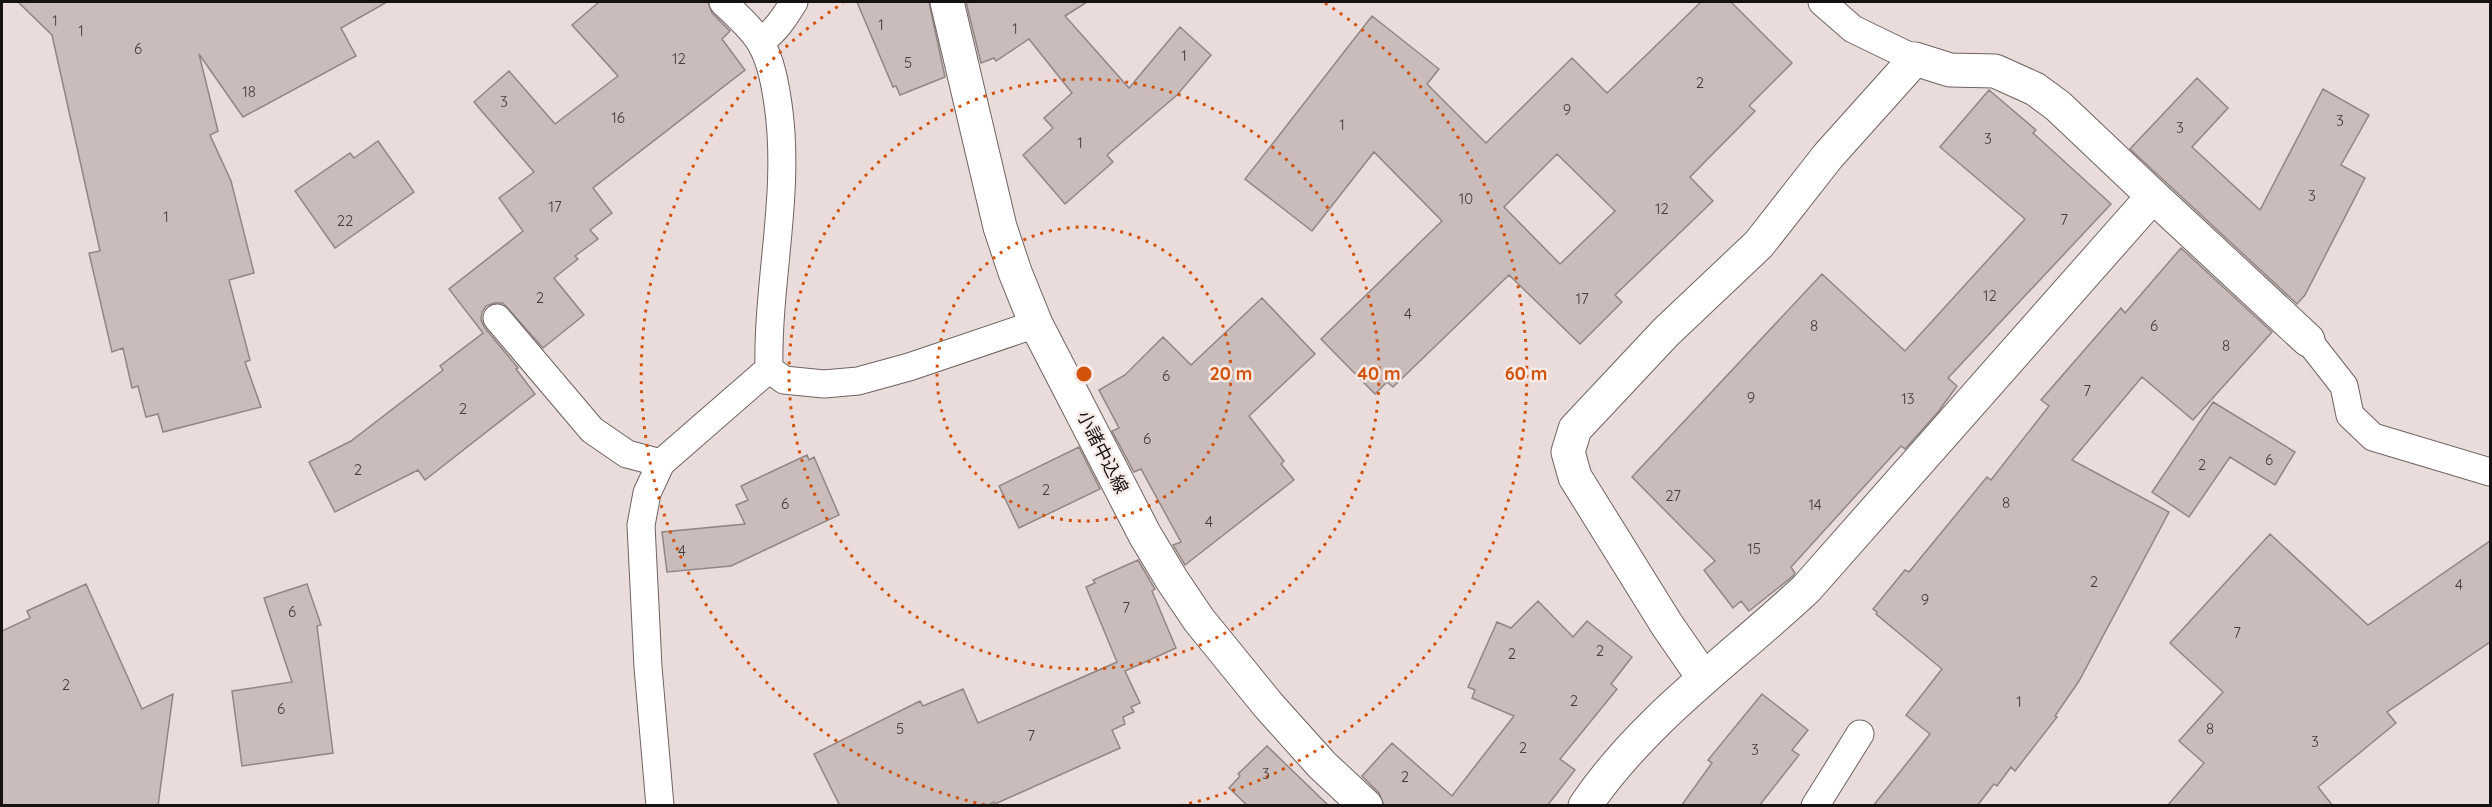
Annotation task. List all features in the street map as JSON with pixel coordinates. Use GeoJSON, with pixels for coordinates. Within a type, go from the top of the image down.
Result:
{"type":"FeatureCollection","features":[{"type":"Feature","properties":{"kind":"street","name":"小諸中込線"},"geometry":{"type":"LineString","coordinates":[[947,2],[1000,227],[1036,324],[1145,535],[1199,620],[1276,715],[1322,765],[1366,806]]}},
{"type":"Feature","properties":{"kind":"street"},"geometry":{"type":"LineString","coordinates":[[1702,678],[1575,477],[1568,452],[1575,429],[1666,332],[1759,244],[1828,156],[1915,59],[1950,70],[1995,71],[2035,89],[2058,106],[2308,340]]}},
{"type":"Feature","properties":{"kind":"street"},"geometry":{"type":"LineString","coordinates":[[1585,806],[1606,775],[1702,678],[1756,635],[1806,590],[2153,196]]}},
{"type":"Feature","properties":{"kind":"lane"},"geometry":{"type":"LineString","coordinates":[[723,2],[760,42],[775,81],[782,130],[780,223],[768,333],[769,369]]}},
{"type":"Feature","properties":{"kind":"lane"},"geometry":{"type":"LineString","coordinates":[[760,42],[772,34],[794,2]]}},
{"type":"Feature","properties":{"kind":"lane"},"geometry":{"type":"LineString","coordinates":[[1822,2],[1853,29],[1915,59]]}},
{"type":"Feature","properties":{"kind":"lane"},"geometry":{"type":"LineString","coordinates":[[497,318],[592,430],[627,454],[661,463]]}},
{"type":"Feature","properties":{"kind":"lane"},"geometry":{"type":"LineString","coordinates":[[769,369],[784,380],[824,384],[858,381],[909,367],[1036,324]]}},
{"type":"Feature","properties":{"kind":"lane"},"geometry":{"type":"LineString","coordinates":[[2308,340],[2344,386],[2350,415],[2373,437],[2490,472]]}},
{"type":"Feature","properties":{"kind":"lane"},"geometry":{"type":"LineString","coordinates":[[660,806],[648,668],[641,525],[647,493],[661,463],[769,369]]}},
{"type":"Feature","properties":{"kind":"lane"},"geometry":{"type":"LineString","coordinates":[[1815,806],[1860,734]]}},
{"type":"Feature","properties":{"kind":"building"},"geometry":{"type":"Polygon","coordinates":[[[18,2],[387,2],[341,28],[356,56],[243,117],[199,54],[218,131],[210,135],[231,181],[254,273],[229,280],[250,360],[245,362],[261,407],[163,432],[158,414],[146,417],[138,386],[132,388],[123,348],[112,352],[89,253],[100,251],[52,35],[18,2]]]}},
{"type":"Feature","properties":{"kind":"building"},"geometry":{"type":"Polygon","coordinates":[[[599,2],[708,2],[712,13],[730,31],[722,39],[745,70],[593,188],[612,213],[590,230],[598,239],[575,256],[578,259],[554,278],[584,315],[543,348],[503,303],[486,306],[482,312],[481,320],[485,328],[518,368],[516,369],[535,394],[425,480],[418,470],[335,512],[309,462],[351,441],[443,370],[440,366],[483,333],[449,289],[523,231],[499,198],[534,172],[474,102],[509,71],[555,124],[618,76],[572,25],[599,2]]]}},
{"type":"Feature","properties":{"kind":"building"},"geometry":{"type":"Polygon","coordinates":[[[857,2],[929,2],[945,77],[900,95],[896,86],[893,87],[857,2]]]}},
{"type":"Feature","properties":{"kind":"building"},"geometry":{"type":"Polygon","coordinates":[[[966,2],[1087,2],[1065,16],[1129,88],[1180,27],[1211,55],[1177,95],[1107,155],[1113,162],[1065,204],[1023,155],[1053,128],[1044,118],[1072,93],[1029,39],[996,61],[994,58],[981,63],[966,2]]]}},
{"type":"Feature","properties":{"kind":"building"},"geometry":{"type":"Polygon","coordinates":[[[1701,2],[1731,2],[1792,63],[1749,106],[1755,111],[1690,177],[1713,201],[1615,295],[1622,302],[1580,344],[1509,275],[1393,387],[1387,382],[1375,394],[1321,339],[1442,221],[1374,152],[1312,231],[1245,179],[1372,16],[1439,69],[1427,84],[1486,143],[1572,58],[1607,93],[1701,2]],[[1557,154],[1504,207],[1560,264],[1615,211],[1557,154]]]}},
{"type":"Feature","properties":{"kind":"building"},"geometry":{"type":"Polygon","coordinates":[[[2197,78],[2228,108],[2192,147],[2260,210],[2323,89],[2369,115],[2341,165],[2365,178],[2305,295],[2297,304],[2130,149],[2197,78]]]}},
{"type":"Feature","properties":{"kind":"building"},"geometry":{"type":"Polygon","coordinates":[[[1989,90],[2036,130],[2033,133],[2111,204],[1948,378],[1957,386],[1938,412],[1905,449],[1901,446],[1791,567],[1795,573],[1793,576],[1749,611],[1741,601],[1733,608],[1704,570],[1715,561],[1632,477],[1822,274],[1905,351],[2025,219],[1940,147],[1989,90]]]}},
{"type":"Feature","properties":{"kind":"building"},"geometry":{"type":"Polygon","coordinates":[[[378,141],[414,192],[335,248],[295,191],[350,153],[354,158],[378,141]]]}},
{"type":"Feature","properties":{"kind":"building"},"geometry":{"type":"Polygon","coordinates":[[[2181,248],[2272,332],[2193,420],[2142,377],[2072,460],[2169,512],[2079,681],[2055,716],[2057,717],[2015,771],[2011,767],[1997,786],[1994,784],[1977,806],[1873,806],[1930,734],[1906,715],[1942,669],[1876,614],[1877,612],[1873,609],[1905,570],[1909,572],[1987,477],[1991,480],[2049,406],[2041,400],[2121,308],[2125,313],[2181,248]]]}},
{"type":"Feature","properties":{"kind":"building"},"geometry":{"type":"Polygon","coordinates":[[[1262,298],[1315,354],[1249,416],[1284,461],[1281,464],[1294,480],[1185,565],[1173,545],[1181,542],[1141,469],[1134,472],[1112,431],[1119,428],[1099,390],[1125,375],[1163,337],[1191,365],[1262,298]]]}},
{"type":"Feature","properties":{"kind":"building"},"geometry":{"type":"Polygon","coordinates":[[[2213,402],[2295,452],[2275,485],[2230,457],[2189,517],[2152,492],[2213,402]]]}},
{"type":"Feature","properties":{"kind":"building"},"geometry":{"type":"Polygon","coordinates":[[[1079,447],[1100,489],[1019,528],[999,486],[1079,447]]]}},
{"type":"Feature","properties":{"kind":"building"},"geometry":{"type":"Polygon","coordinates":[[[807,455],[809,460],[814,457],[839,515],[731,566],[667,572],[662,532],[745,524],[736,505],[748,500],[741,486],[807,455]]]}},
{"type":"Feature","properties":{"kind":"building"},"geometry":{"type":"Polygon","coordinates":[[[2270,534],[2368,625],[2490,541],[2490,642],[2387,712],[2396,723],[2318,787],[2333,806],[2167,806],[2204,763],[2179,741],[2223,692],[2170,643],[2270,534]]]}},
{"type":"Feature","properties":{"kind":"building"},"geometry":{"type":"Polygon","coordinates":[[[1138,560],[1155,589],[1152,591],[1176,648],[1125,671],[1140,703],[1131,707],[1134,712],[1123,717],[1125,724],[1112,730],[1120,748],[987,806],[840,806],[814,754],[920,701],[923,706],[963,689],[978,723],[1117,662],[1086,587],[1095,583],[1093,580],[1138,560]]]}},
{"type":"Feature","properties":{"kind":"building"},"geometry":{"type":"Polygon","coordinates":[[[86,584],[142,709],[173,694],[158,806],[2,806],[2,631],[30,618],[27,611],[86,584]]]}},
{"type":"Feature","properties":{"kind":"building"},"geometry":{"type":"Polygon","coordinates":[[[307,584],[321,625],[317,626],[333,753],[242,766],[232,691],[292,682],[264,598],[307,584]]]}},
{"type":"Feature","properties":{"kind":"building"},"geometry":{"type":"Polygon","coordinates":[[[1538,601],[1573,637],[1587,621],[1632,657],[1611,684],[1617,689],[1560,759],[1575,770],[1547,806],[1384,806],[1379,793],[1362,776],[1392,743],[1452,796],[1514,716],[1472,698],[1475,690],[1468,687],[1497,622],[1511,628],[1538,601]]]}},
{"type":"Feature","properties":{"kind":"building"},"geometry":{"type":"Polygon","coordinates":[[[1762,694],[1808,730],[1792,750],[1799,755],[1759,806],[1681,806],[1712,763],[1708,760],[1762,694]]]}},
{"type":"Feature","properties":{"kind":"building"},"geometry":{"type":"Polygon","coordinates":[[[1267,746],[1329,806],[1248,806],[1229,788],[1240,776],[1238,774],[1267,746]]]}}]}
